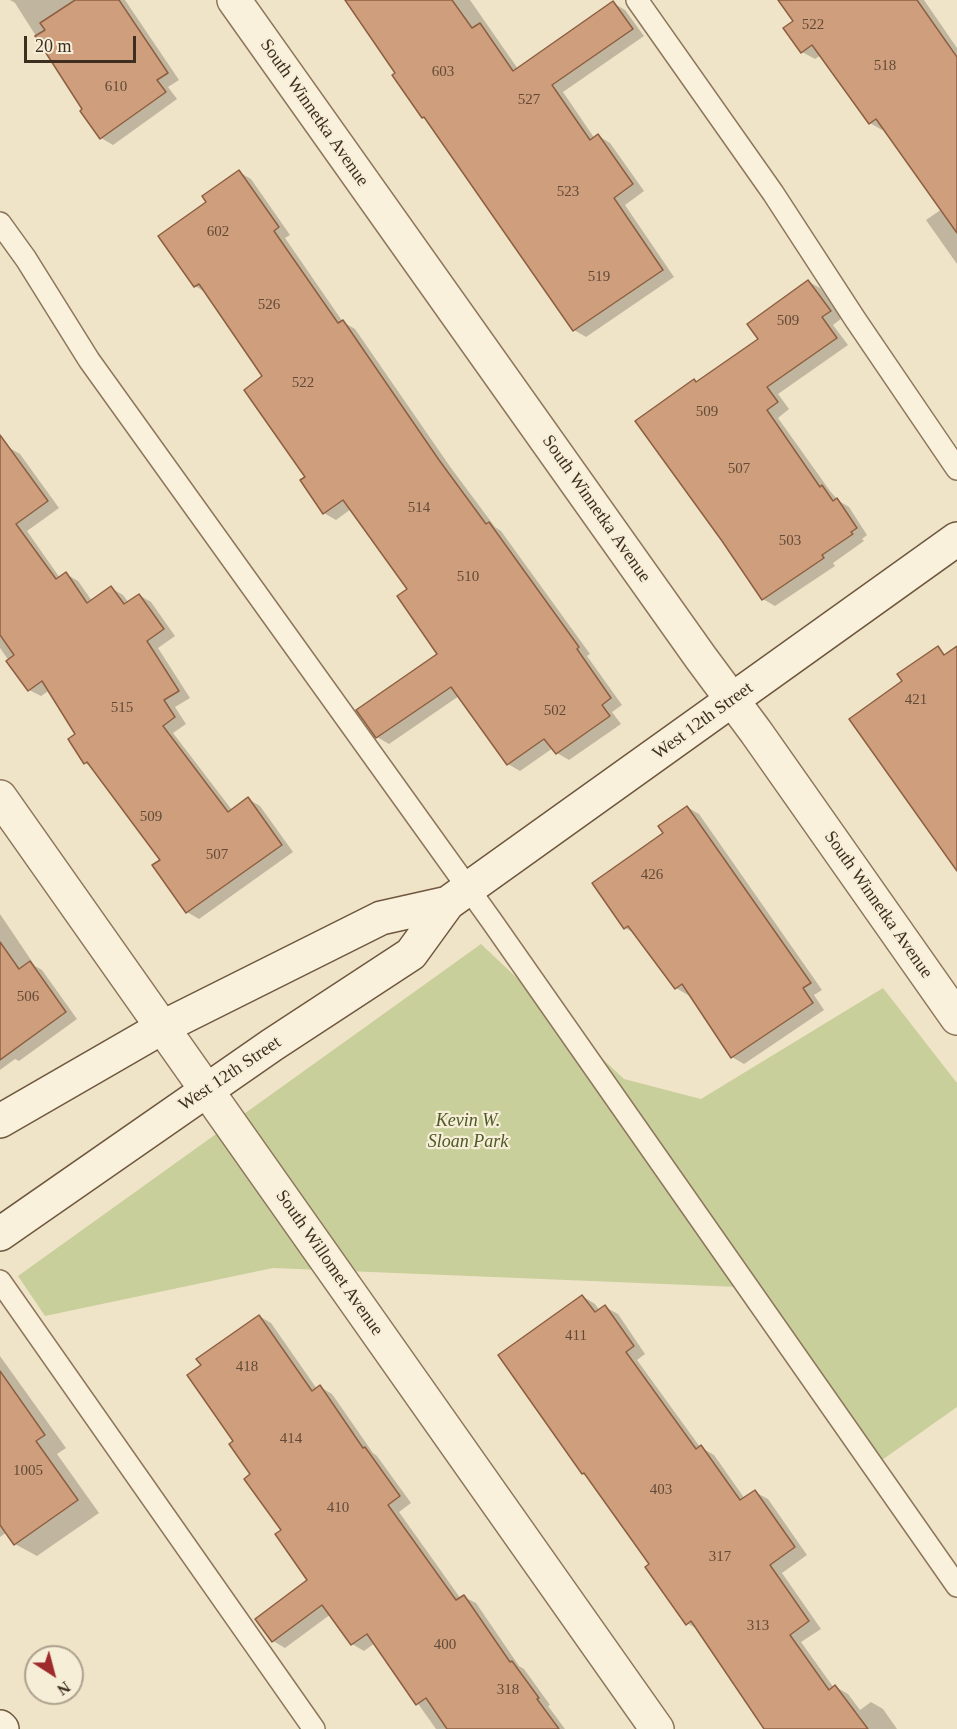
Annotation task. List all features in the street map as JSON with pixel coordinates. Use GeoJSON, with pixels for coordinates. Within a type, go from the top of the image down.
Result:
{"type":"FeatureCollection","features":[{"type":"Feature","properties":{"kind":"street","name":"South Winnetka Avenue"},"geometry":{"type":"LineString","coordinates":[[234,0],[957,1018]]}},
{"type":"Feature","properties":{"kind":"street","name":"West 12th Street"},"geometry":{"type":"LineString","coordinates":[[0,1234],[272,1045],[411,954],[458,896],[957,538]]}},
{"type":"Feature","properties":{"kind":"street","name":"South Willomet Avenue"},"geometry":{"type":"LineString","coordinates":[[0,796],[657,1729]]}},
{"type":"Feature","properties":{"kind":"street","name":"West 12th Street"},"geometry":{"type":"LineString","coordinates":[[0,1121],[163,1027],[381,918],[458,896]]}},
{"type":"Feature","properties":{"kind":"lane"},"geometry":{"type":"LineString","coordinates":[[637,0],[773,193],[957,470]]}},
{"type":"Feature","properties":{"kind":"lane"},"geometry":{"type":"LineString","coordinates":[[0,223],[26,258],[89,360],[458,896],[504,939],[957,1586]]}},
{"type":"Feature","properties":{"kind":"lane"},"geometry":{"type":"LineString","coordinates":[[0,1281],[314,1729]]}},
{"type":"Feature","properties":{"kind":"green space","name":"Kevin W. Sloan Park"},"geometry":{"type":"Polygon","coordinates":[[[481,944],[624,1079],[701,1099],[883,988],[957,1083],[957,1407],[882,1460],[762,1288],[273,1268],[45,1316],[18,1276],[481,944]]]}},
{"type":"Feature","properties":{"kind":"building"},"geometry":{"type":"Polygon","coordinates":[[[75,0],[119,0],[168,73],[157,80],[166,92],[100,139],[80,111],[82,109],[35,36],[45,30],[40,23],[75,0]]]}},
{"type":"Feature","properties":{"kind":"building"},"geometry":{"type":"Polygon","coordinates":[[[345,0],[452,0],[472,28],[480,23],[513,71],[613,1],[633,29],[552,85],[590,140],[598,134],[633,184],[614,198],[663,270],[573,331],[424,117],[422,118],[392,75],[395,73],[345,0]]]}},
{"type":"Feature","properties":{"kind":"building"},"geometry":{"type":"Polygon","coordinates":[[[778,0],[917,0],[957,57],[957,233],[876,119],[869,124],[812,45],[801,53],[783,28],[793,21],[778,0]]]}},
{"type":"Feature","properties":{"kind":"building"},"geometry":{"type":"Polygon","coordinates":[[[239,170],[279,227],[274,231],[338,323],[343,320],[439,460],[486,524],[489,522],[579,647],[577,649],[611,698],[602,705],[610,716],[556,754],[544,739],[507,765],[451,687],[376,738],[356,710],[437,654],[397,596],[407,589],[343,500],[323,514],[300,480],[305,477],[244,390],[262,376],[199,284],[194,287],[158,236],[206,202],[202,196],[239,170]]]}},
{"type":"Feature","properties":{"kind":"building"},"geometry":{"type":"Polygon","coordinates":[[[808,280],[831,311],[822,317],[837,338],[767,387],[778,402],[767,410],[820,487],[822,485],[833,501],[837,498],[857,528],[851,532],[853,534],[822,555],[824,558],[762,600],[635,421],[694,379],[696,382],[758,339],[747,324],[808,280]]]}},
{"type":"Feature","properties":{"kind":"building"},"geometry":{"type":"Polygon","coordinates":[[[0,435],[48,501],[16,524],[56,579],[66,572],[87,603],[111,586],[124,604],[139,594],[164,629],[147,641],[179,691],[164,700],[175,717],[163,726],[228,812],[248,797],[282,845],[186,913],[152,865],[160,860],[87,762],[84,764],[68,739],[75,734],[42,681],[28,691],[6,661],[14,655],[0,635],[0,435]]]}},
{"type":"Feature","properties":{"kind":"building"},"geometry":{"type":"Polygon","coordinates":[[[938,646],[944,655],[957,646],[957,871],[849,719],[902,681],[897,674],[938,646]]]}},
{"type":"Feature","properties":{"kind":"building"},"geometry":{"type":"Polygon","coordinates":[[[687,806],[811,983],[803,988],[813,1003],[731,1058],[682,984],[675,989],[628,926],[624,929],[592,883],[663,833],[658,826],[687,806]]]}},
{"type":"Feature","properties":{"kind":"building"},"geometry":{"type":"Polygon","coordinates":[[[0,942],[19,969],[30,961],[66,1012],[0,1060],[0,942]]]}},
{"type":"Feature","properties":{"kind":"building"},"geometry":{"type":"Polygon","coordinates":[[[582,1295],[595,1312],[605,1305],[634,1346],[626,1352],[696,1449],[701,1445],[740,1500],[755,1490],[795,1547],[770,1565],[809,1621],[790,1635],[829,1690],[835,1685],[868,1729],[764,1729],[691,1621],[686,1625],[645,1567],[649,1564],[498,1355],[582,1295]]]}},
{"type":"Feature","properties":{"kind":"building"},"geometry":{"type":"Polygon","coordinates":[[[259,1315],[312,1391],[320,1385],[363,1448],[365,1447],[400,1496],[388,1505],[456,1600],[464,1595],[559,1729],[447,1729],[426,1698],[416,1705],[367,1634],[351,1645],[322,1605],[272,1642],[255,1619],[307,1580],[275,1534],[281,1530],[244,1479],[250,1474],[229,1444],[233,1441],[187,1375],[201,1365],[196,1359],[259,1315]]]}},
{"type":"Feature","properties":{"kind":"building"},"geometry":{"type":"Polygon","coordinates":[[[0,1371],[45,1435],[36,1441],[78,1500],[14,1545],[0,1525],[0,1371]]]}}]}
